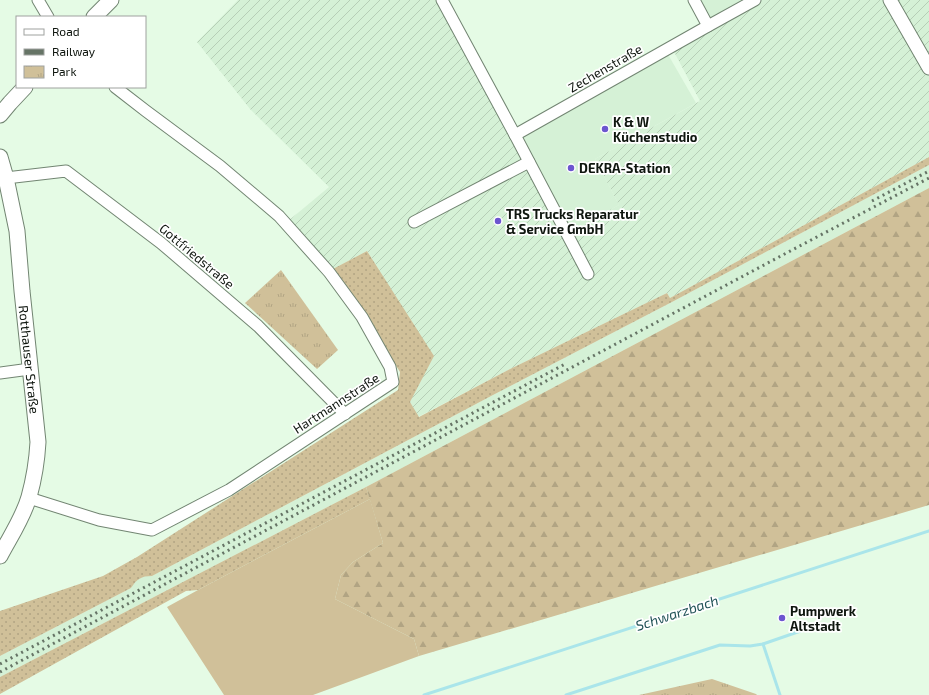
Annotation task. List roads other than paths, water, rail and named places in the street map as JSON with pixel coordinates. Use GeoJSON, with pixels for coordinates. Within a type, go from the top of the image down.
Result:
{"type":"FeatureCollection","features":[{"type":"Feature","properties":{"kind":"main road"},"geometry":{"type":"LineString","coordinates":[[95,16],[111,0]]}},
{"type":"Feature","properties":{"kind":"main road"},"geometry":{"type":"LineString","coordinates":[[0,115],[24,88]]}},
{"type":"Feature","properties":{"kind":"main road","name":"Rotthauser Straße"},"geometry":{"type":"LineString","coordinates":[[0,157],[17,231],[38,442],[37,460],[29,498],[0,556]]}},
{"type":"Feature","properties":{"kind":"street"},"geometry":{"type":"LineString","coordinates":[[38,0],[47,16]]}},
{"type":"Feature","properties":{"kind":"street"},"geometry":{"type":"LineString","coordinates":[[442,0],[588,274]]}},
{"type":"Feature","properties":{"kind":"street"},"geometry":{"type":"LineString","coordinates":[[694,0],[708,26]]}},
{"type":"Feature","properties":{"kind":"street","name":"Zechenstraße"},"geometry":{"type":"LineString","coordinates":[[515,135],[755,0]]}},
{"type":"Feature","properties":{"kind":"street"},"geometry":{"type":"LineString","coordinates":[[890,0],[929,68]]}},
{"type":"Feature","properties":{"kind":"street","name":"Hartmannstraße"},"geometry":{"type":"LineString","coordinates":[[29,498],[99,520],[152,530],[229,490],[393,382],[390,367],[362,317],[329,272],[279,216],[220,166],[116,88]]}},
{"type":"Feature","properties":{"kind":"street"},"geometry":{"type":"LineString","coordinates":[[414,222],[529,162]]}},
{"type":"Feature","properties":{"kind":"street","name":"Gottfriedstraße"},"geometry":{"type":"LineString","coordinates":[[6,178],[66,171],[161,243],[258,326],[345,414]]}},
{"type":"Feature","properties":{"kind":"street"},"geometry":{"type":"LineString","coordinates":[[0,373],[30,369]]}},
{"type":"Feature","properties":{"kind":"waterway","name":"Schwarzbach"},"geometry":{"type":"LineString","coordinates":[[424,695],[929,531]]}},
{"type":"Feature","properties":{"kind":"waterway"},"geometry":{"type":"LineString","coordinates":[[566,695],[720,645],[750,646],[763,644],[815,626]]}},
{"type":"Feature","properties":{"kind":"waterway"},"geometry":{"type":"LineString","coordinates":[[763,644],[780,695]]}},
{"type":"Feature","properties":{"kind":"railway"},"geometry":{"type":"LineString","coordinates":[[872,201],[929,171]]}},
{"type":"Feature","properties":{"kind":"railway"},"geometry":{"type":"LineString","coordinates":[[0,672],[929,178]]}},
{"type":"Feature","properties":{"kind":"railway"},"geometry":{"type":"LineString","coordinates":[[0,664],[567,363]]}},
{"type":"Feature","properties":{"kind":"place","name":"K & W Küchenstudio"},"geometry":{"type":"Point","coordinates":[605,129]}},
{"type":"Feature","properties":{"kind":"place","name":"DEKRA-Station"},"geometry":{"type":"Point","coordinates":[571,168]}},
{"type":"Feature","properties":{"kind":"place","name":"TRS Trucks Reparatur & Service GmbH"},"geometry":{"type":"Point","coordinates":[498,221]}},
{"type":"Feature","properties":{"kind":"place","name":"Pumpwerk Altstadt"},"geometry":{"type":"Point","coordinates":[782,618]}}]}
